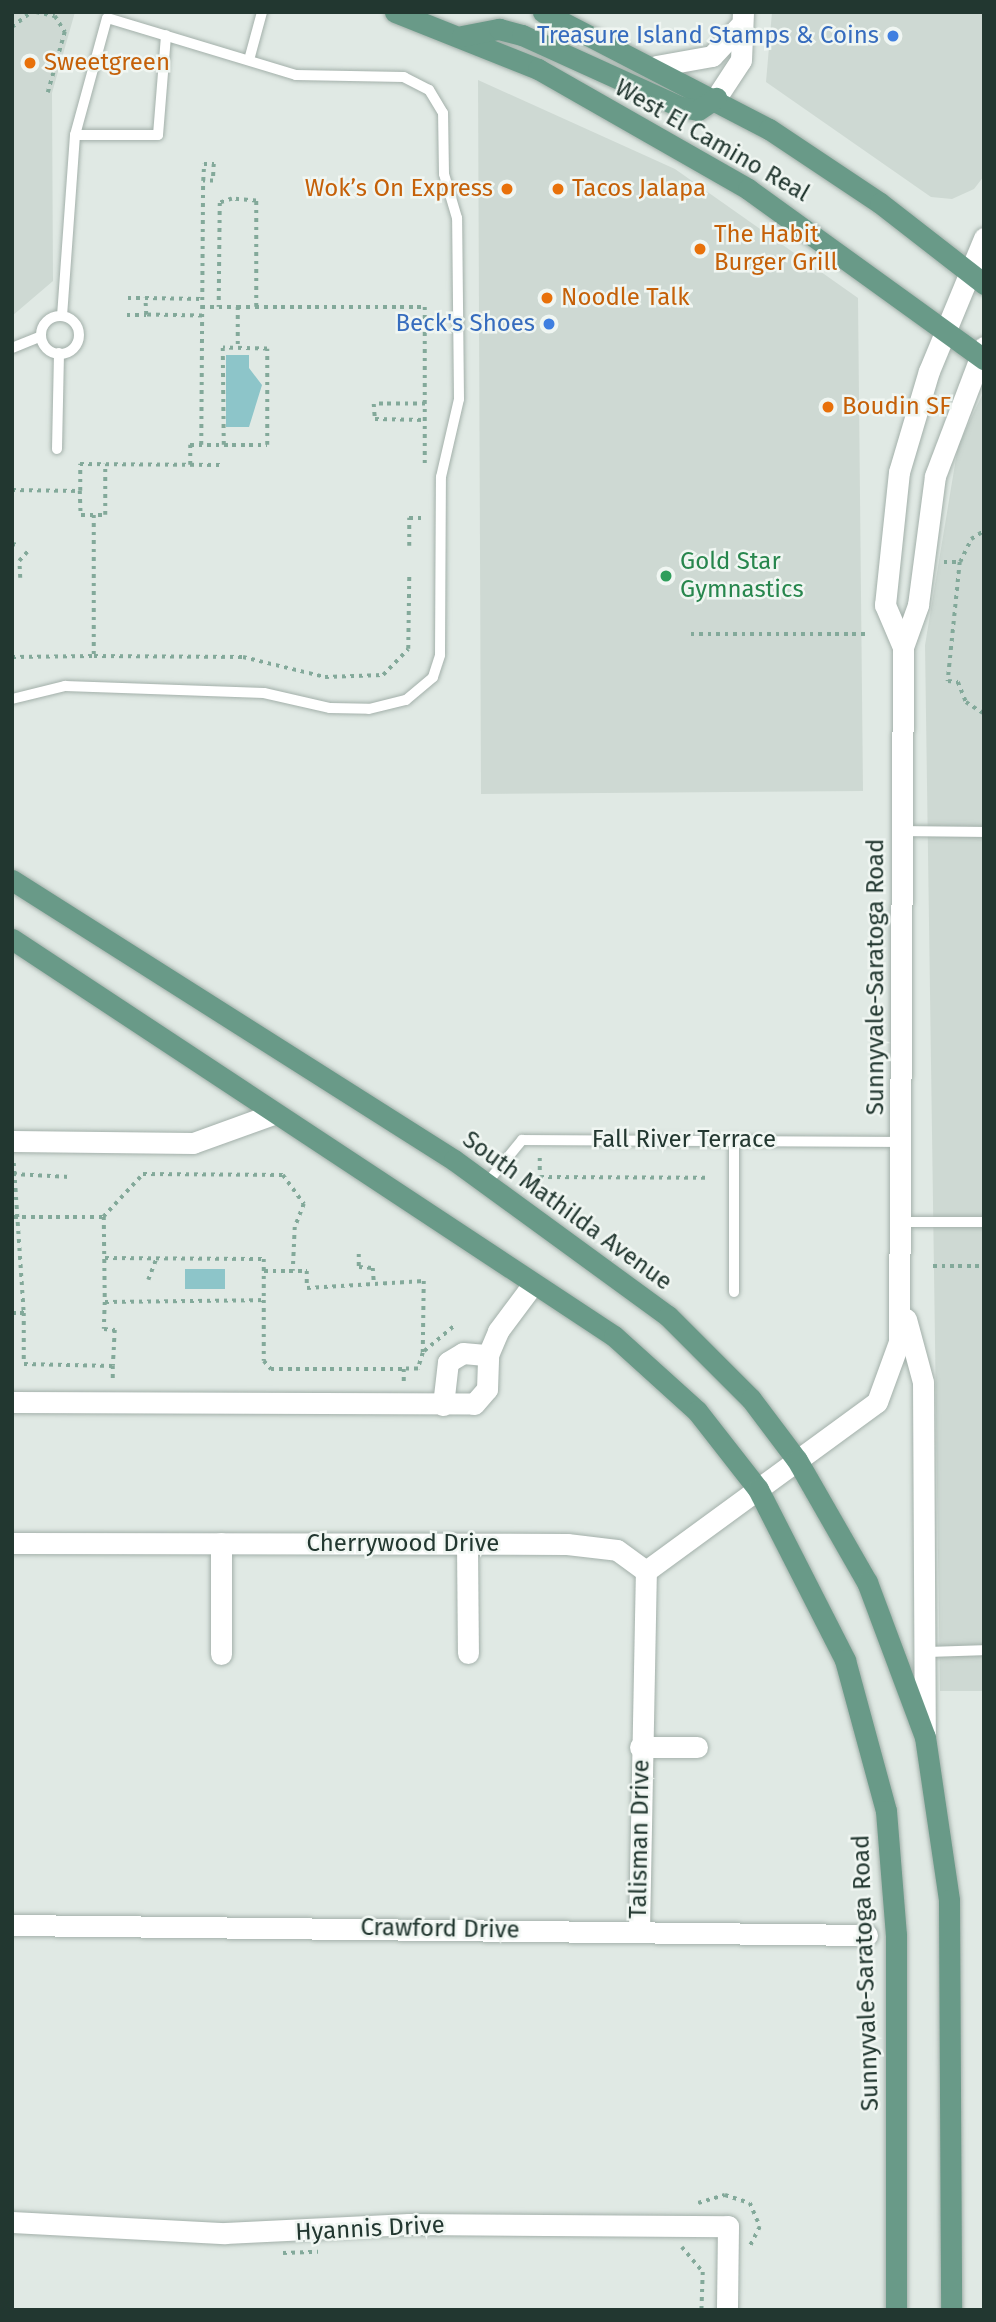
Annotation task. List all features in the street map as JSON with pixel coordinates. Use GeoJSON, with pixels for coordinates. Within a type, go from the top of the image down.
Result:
{"type":"FeatureCollection","features":[{"type":"Feature","properties":{"kind":"main road","name":"West El Camino Real"},"geometry":{"type":"LineString","coordinates":[[395,12],[462,36],[538,69],[748,189],[982,354]]}},
{"type":"Feature","properties":{"kind":"main road","name":"West El Camino Real"},"geometry":{"type":"LineString","coordinates":[[543,12],[656,66],[833,170],[977,278]]}},
{"type":"Feature","properties":{"kind":"main road"},"geometry":{"type":"LineString","coordinates":[[462,36],[499,29],[522,35],[681,107],[698,110],[716,99]]}},
{"type":"Feature","properties":{"kind":"main road","name":"South Mathilda Avenue"},"geometry":{"type":"LineString","coordinates":[[12,880],[486,1184],[668,1316],[751,1399],[797,1460],[867,1582],[925,1737]]}},
{"type":"Feature","properties":{"kind":"main road"},"geometry":{"type":"LineString","coordinates":[[12,939],[273,1114],[614,1336],[697,1411],[758,1489]]}},
{"type":"Feature","properties":{"kind":"main road","name":"Sunnyvale-Saratoga Road"},"geometry":{"type":"LineString","coordinates":[[758,1489],[845,1660],[886,1811],[896,1935],[896,2310]]}},
{"type":"Feature","properties":{"kind":"main road","name":"Sunnyvale-Saratoga Road"},"geometry":{"type":"LineString","coordinates":[[925,1737],[948,1900],[951,2310]]}},
{"type":"Feature","properties":{"kind":"street"},"geometry":{"type":"LineString","coordinates":[[656,66],[712,56],[741,19]]}},
{"type":"Feature","properties":{"kind":"street"},"geometry":{"type":"LineString","coordinates":[[716,99],[741,60],[741,19]]}},
{"type":"Feature","properties":{"kind":"street","name":"Sunnyvale-Saratoga Road"},"geometry":{"type":"LineString","coordinates":[[903,647],[885,605],[890,523],[907,443],[945,329],[977,278],[984,238]]}},
{"type":"Feature","properties":{"kind":"street","name":"Sunnyvale-Saratoga Road"},"geometry":{"type":"LineString","coordinates":[[758,1489],[877,1402],[899,1342],[902,1306],[903,647],[918,605],[935,476],[982,354]]}},
{"type":"Feature","properties":{"kind":"street"},"geometry":{"type":"LineString","coordinates":[[13,1141],[193,1143],[273,1114]]}},
{"type":"Feature","properties":{"kind":"street"},"geometry":{"type":"LineString","coordinates":[[12,1402],[443,1405],[482,1399],[488,1355],[533,1284]]}},
{"type":"Feature","properties":{"kind":"street","name":"Sunnyvale-Saratoga Road"},"geometry":{"type":"LineString","coordinates":[[902,1306],[923,1382],[925,1737]]}},
{"type":"Feature","properties":{"kind":"street"},"geometry":{"type":"LineString","coordinates":[[443,1405],[452,1358],[488,1355]]}},
{"type":"Feature","properties":{"kind":"street"},"geometry":{"type":"LineString","coordinates":[[646,1571],[758,1489]]}},
{"type":"Feature","properties":{"kind":"street","name":"Cherrywood Drive"},"geometry":{"type":"LineString","coordinates":[[12,1543],[600,1546],[638,1559],[646,1571]]}},
{"type":"Feature","properties":{"kind":"street"},"geometry":{"type":"LineString","coordinates":[[220,1543],[221,1654]]}},
{"type":"Feature","properties":{"kind":"street"},"geometry":{"type":"LineString","coordinates":[[467,1544],[468,1653]]}},
{"type":"Feature","properties":{"kind":"street","name":"Talisman Drive"},"geometry":{"type":"LineString","coordinates":[[639,1931],[640,1746],[646,1571]]}},
{"type":"Feature","properties":{"kind":"street","name":"Talisman Drive"},"geometry":{"type":"LineString","coordinates":[[640,1746],[697,1747]]}},
{"type":"Feature","properties":{"kind":"street","name":"Crawford Drive"},"geometry":{"type":"LineString","coordinates":[[12,1925],[867,1935]]}},
{"type":"Feature","properties":{"kind":"street","name":"Hyannis Drive"},"geometry":{"type":"LineString","coordinates":[[12,2221],[225,2233],[409,2224],[728,2225],[727,2310]]}},
{"type":"Feature","properties":{"kind":"lane"},"geometry":{"type":"LineString","coordinates":[[249,60],[262,12]]}},
{"type":"Feature","properties":{"kind":"lane"},"geometry":{"type":"LineString","coordinates":[[12,699],[65,686],[264,693],[330,708],[369,709],[406,700],[438,666],[441,477],[459,399],[457,218],[444,174],[443,113],[429,90],[404,77],[296,75],[107,18],[75,135],[62,316]]}},
{"type":"Feature","properties":{"kind":"lane"},"geometry":{"type":"LineString","coordinates":[[75,135],[158,135],[166,35]]}},
{"type":"Feature","properties":{"kind":"lane"},"geometry":{"type":"LineString","coordinates":[[12,348],[41,336],[50,319],[62,316],[78,326],[79,340],[59,354]]}},
{"type":"Feature","properties":{"kind":"lane"},"geometry":{"type":"LineString","coordinates":[[41,336],[59,354],[57,449]]}},
{"type":"Feature","properties":{"kind":"lane"},"geometry":{"type":"LineString","coordinates":[[902,831],[984,832]]}},
{"type":"Feature","properties":{"kind":"lane","name":"Fall River Terrace"},"geometry":{"type":"LineString","coordinates":[[486,1184],[522,1140],[902,1142]]}},
{"type":"Feature","properties":{"kind":"lane"},"geometry":{"type":"LineString","coordinates":[[734,1140],[734,1292]]}},
{"type":"Feature","properties":{"kind":"lane"},"geometry":{"type":"LineString","coordinates":[[901,1222],[984,1222]]}},
{"type":"Feature","properties":{"kind":"lane"},"geometry":{"type":"LineString","coordinates":[[925,1652],[980,1650]]}},
{"type":"Feature","properties":{"kind":"path"},"geometry":{"type":"LineString","coordinates":[[12,27],[33,12],[55,16],[65,32],[48,93]]}},
{"type":"Feature","properties":{"kind":"path"},"geometry":{"type":"LineString","coordinates":[[201,445],[203,181],[204,164],[214,164],[214,181],[203,181]]}},
{"type":"Feature","properties":{"kind":"path"},"geometry":{"type":"LineString","coordinates":[[219,307],[220,203],[232,199],[256,201],[256,307]]}},
{"type":"Feature","properties":{"kind":"path"},"geometry":{"type":"LineString","coordinates":[[128,298],[202,299]]}},
{"type":"Feature","properties":{"kind":"path"},"geometry":{"type":"LineString","coordinates":[[145,298],[146,315]]}},
{"type":"Feature","properties":{"kind":"path"},"geometry":{"type":"LineString","coordinates":[[202,307],[425,307],[426,481]]}},
{"type":"Feature","properties":{"kind":"path"},"geometry":{"type":"LineString","coordinates":[[238,307],[238,348]]}},
{"type":"Feature","properties":{"kind":"path"},"geometry":{"type":"LineString","coordinates":[[127,315],[202,316]]}},
{"type":"Feature","properties":{"kind":"path"},"geometry":{"type":"LineString","coordinates":[[190,464],[190,445],[224,445],[267,445],[267,349],[223,348],[224,445]]}},
{"type":"Feature","properties":{"kind":"path"},"geometry":{"type":"LineString","coordinates":[[425,404],[374,404],[375,419],[425,420]]}},
{"type":"Feature","properties":{"kind":"path"},"geometry":{"type":"LineString","coordinates":[[105,464],[105,515],[81,515],[80,464],[105,464],[190,464],[220,465]]}},
{"type":"Feature","properties":{"kind":"path"},"geometry":{"type":"LineString","coordinates":[[12,490],[80,491]]}},
{"type":"Feature","properties":{"kind":"path"},"geometry":{"type":"LineString","coordinates":[[409,546],[409,518],[426,518],[426,505]]}},
{"type":"Feature","properties":{"kind":"path"},"geometry":{"type":"LineString","coordinates":[[94,515],[94,656]]}},
{"type":"Feature","properties":{"kind":"path"},"geometry":{"type":"LineString","coordinates":[[983,713],[966,702],[958,682],[948,681],[960,562],[971,539],[984,531]]}},
{"type":"Feature","properties":{"kind":"path"},"geometry":{"type":"LineString","coordinates":[[12,544],[19,545]]}},
{"type":"Feature","properties":{"kind":"path"},"geometry":{"type":"LineString","coordinates":[[20,579],[19,561],[28,551]]}},
{"type":"Feature","properties":{"kind":"path"},"geometry":{"type":"LineString","coordinates":[[941,561],[960,562]]}},
{"type":"Feature","properties":{"kind":"path"},"geometry":{"type":"LineString","coordinates":[[12,657],[243,657],[325,677],[383,675],[408,649],[409,575]]}},
{"type":"Feature","properties":{"kind":"path"},"geometry":{"type":"LineString","coordinates":[[691,634],[867,634]]}},
{"type":"Feature","properties":{"kind":"path"},"geometry":{"type":"LineString","coordinates":[[13,1141],[15,1217],[24,1264],[24,1364],[113,1366]]}},
{"type":"Feature","properties":{"kind":"path"},"geometry":{"type":"LineString","coordinates":[[528,1190],[540,1177],[540,1158]]}},
{"type":"Feature","properties":{"kind":"path"},"geometry":{"type":"LineString","coordinates":[[113,1403],[114,1329],[104,1329],[103,1217],[139,1178],[139,1167]]}},
{"type":"Feature","properties":{"kind":"path"},"geometry":{"type":"LineString","coordinates":[[13,1174],[71,1177]]}},
{"type":"Feature","properties":{"kind":"path"},"geometry":{"type":"LineString","coordinates":[[139,1178],[283,1175],[304,1204],[295,1227],[293,1271]]}},
{"type":"Feature","properties":{"kind":"path"},"geometry":{"type":"LineString","coordinates":[[540,1177],[706,1178]]}},
{"type":"Feature","properties":{"kind":"path"},"geometry":{"type":"LineString","coordinates":[[15,1217],[103,1217]]}},
{"type":"Feature","properties":{"kind":"path"},"geometry":{"type":"LineString","coordinates":[[359,1254],[359,1267],[373,1268],[374,1281]]}},
{"type":"Feature","properties":{"kind":"path"},"geometry":{"type":"LineString","coordinates":[[105,1258],[264,1259],[264,1361],[271,1369],[418,1369],[423,1353],[433,1337],[453,1327]]}},
{"type":"Feature","properties":{"kind":"path"},"geometry":{"type":"LineString","coordinates":[[148,1280],[157,1258]]}},
{"type":"Feature","properties":{"kind":"path"},"geometry":{"type":"LineString","coordinates":[[933,1266],[984,1266]]}},
{"type":"Feature","properties":{"kind":"path"},"geometry":{"type":"LineString","coordinates":[[264,1271],[307,1271],[307,1288],[374,1281],[424,1281],[423,1353]]}},
{"type":"Feature","properties":{"kind":"path"},"geometry":{"type":"LineString","coordinates":[[105,1302],[264,1300]]}},
{"type":"Feature","properties":{"kind":"path"},"geometry":{"type":"LineString","coordinates":[[12,1313],[24,1313]]}},
{"type":"Feature","properties":{"kind":"path"},"geometry":{"type":"LineString","coordinates":[[404,1369],[404,1404]]}},
{"type":"Feature","properties":{"kind":"path"},"geometry":{"type":"LineString","coordinates":[[696,2257],[703,2272],[702,2310]]}},
{"type":"Feature","properties":{"kind":"shaded area"},"geometry":{"type":"Polygon","coordinates":[[[12,12],[75,12],[52,93],[53,281],[12,316],[12,12]]]}},
{"type":"Feature","properties":{"kind":"shaded area"},"geometry":{"type":"Polygon","coordinates":[[[772,12],[984,12],[984,176],[974,189],[952,199],[931,197],[766,82],[772,12]]]}},
{"type":"Feature","properties":{"kind":"shaded area"},"geometry":{"type":"Polygon","coordinates":[[[478,80],[675,169],[858,298],[863,791],[481,794],[478,80]]]}},
{"type":"Feature","properties":{"kind":"shaded area"},"geometry":{"type":"Polygon","coordinates":[[[984,391],[984,1691],[940,1691],[925,645],[958,446],[984,391]]]}},
{"type":"Feature","properties":{"kind":"water"},"geometry":{"type":"Polygon","coordinates":[[[226,355],[249,355],[249,368],[262,385],[249,427],[226,427],[226,355]]]}},
{"type":"Feature","properties":{"kind":"water"},"geometry":{"type":"Polygon","coordinates":[[[185,1269],[225,1269],[225,1289],[185,1289],[185,1269]]]}},
{"type":"Feature","properties":{"kind":"place","name":"Treasure Island Stamps & Coins"},"geometry":{"type":"Point","coordinates":[893,36]}},
{"type":"Feature","properties":{"kind":"place","name":"Sweetgreen"},"geometry":{"type":"Point","coordinates":[30,63]}},
{"type":"Feature","properties":{"kind":"place","name":"Wok’s On Express"},"geometry":{"type":"Point","coordinates":[507,189]}},
{"type":"Feature","properties":{"kind":"place","name":"Tacos Jalapa"},"geometry":{"type":"Point","coordinates":[558,189]}},
{"type":"Feature","properties":{"kind":"place","name":"The Habit Burger Grill"},"geometry":{"type":"Point","coordinates":[700,249]}},
{"type":"Feature","properties":{"kind":"place","name":"Noodle Talk"},"geometry":{"type":"Point","coordinates":[547,298]}},
{"type":"Feature","properties":{"kind":"place","name":"Beck's Shoes"},"geometry":{"type":"Point","coordinates":[549,324]}},
{"type":"Feature","properties":{"kind":"place","name":"Boudin SF"},"geometry":{"type":"Point","coordinates":[828,407]}},
{"type":"Feature","properties":{"kind":"place","name":"Gold Star Gymnastics"},"geometry":{"type":"Point","coordinates":[666,576]}}]}
